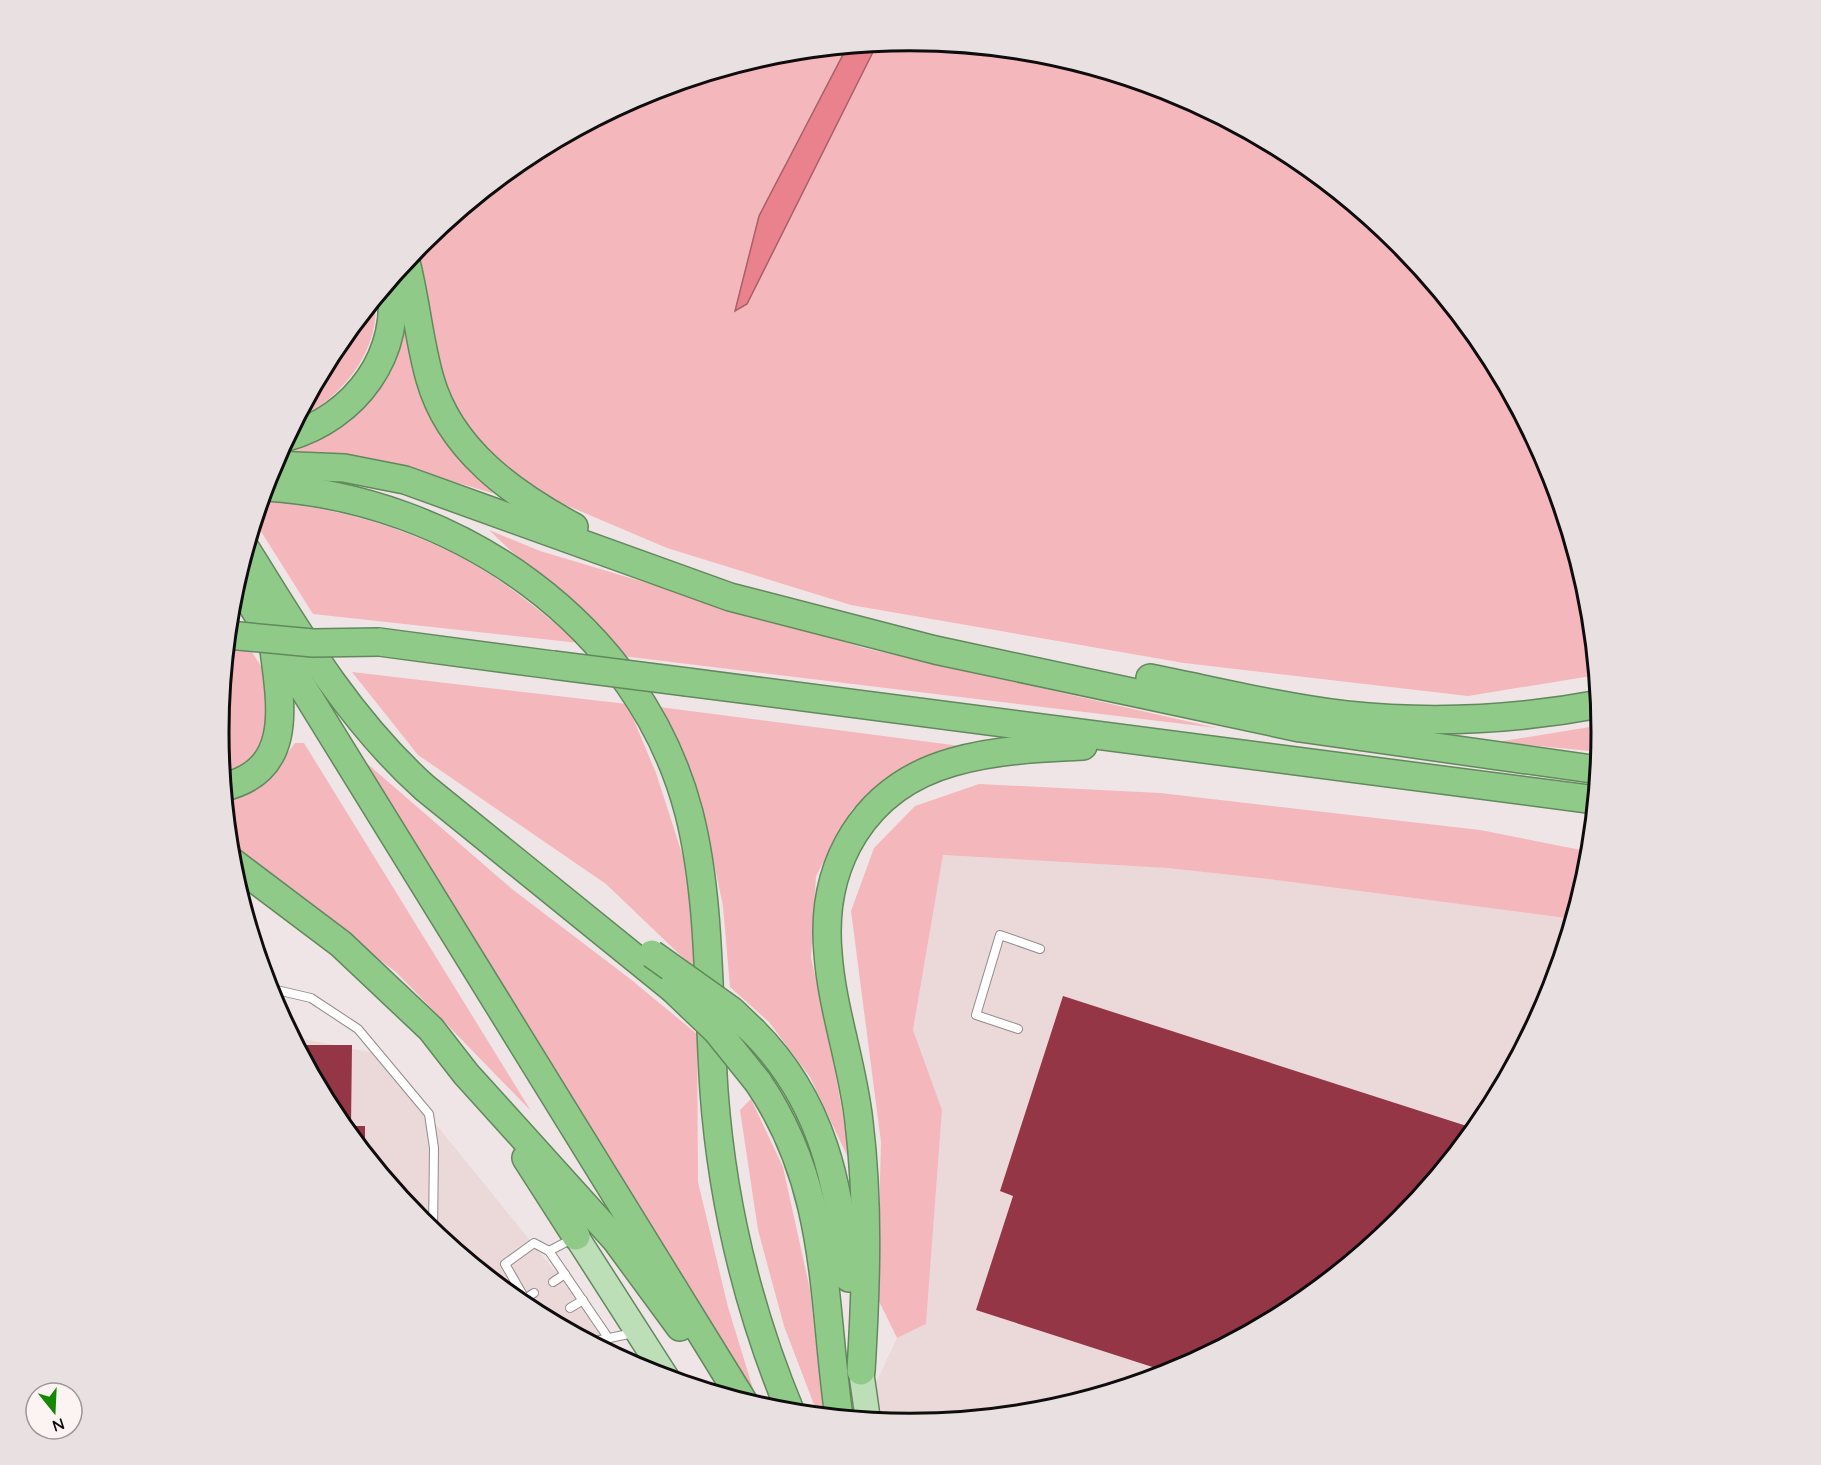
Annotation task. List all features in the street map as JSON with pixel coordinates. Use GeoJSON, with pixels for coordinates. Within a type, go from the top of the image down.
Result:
{"type":"FeatureCollection","features":[{"type":"Feature","properties":{"kind":"highway"},"geometry":{"type":"LineString","coordinates":[[408,273],[430,382],[442,409],[459,437],[507,486],[553,516],[658,570]]}},
{"type":"Feature","properties":{"kind":"highway"},"geometry":{"type":"LineString","coordinates":[[298,433],[324,424],[341,412],[368,381],[380,362],[392,325],[391,292]]}},
{"type":"Feature","properties":{"kind":"highway"},"geometry":{"type":"LineString","coordinates":[[284,465],[364,471],[413,482],[751,604],[935,650],[1291,726],[1591,769]]}},
{"type":"Feature","properties":{"kind":"highway"},"geometry":{"type":"LineString","coordinates":[[275,488],[316,493],[382,508],[424,523],[471,544],[512,570],[554,602],[591,638],[626,680],[654,723],[682,791],[697,859],[717,1128],[730,1215],[763,1336],[787,1402]]}},
{"type":"Feature","properties":{"kind":"highway"},"geometry":{"type":"LineString","coordinates":[[252,558],[330,681],[381,746],[431,794],[672,988],[717,1031],[758,1082],[790,1137],[815,1210],[838,1410]]}},
{"type":"Feature","properties":{"kind":"highway"},"geometry":{"type":"LineString","coordinates":[[244,593],[738,1392]]}},
{"type":"Feature","properties":{"kind":"highway"},"geometry":{"type":"LineString","coordinates":[[239,618],[308,628],[379,642],[1588,800]]}},
{"type":"Feature","properties":{"kind":"highway"},"geometry":{"type":"LineString","coordinates":[[819,620],[938,635],[1345,715],[1421,720],[1497,720],[1591,705]]}},
{"type":"Feature","properties":{"kind":"highway"},"geometry":{"type":"LineString","coordinates":[[236,635],[313,643],[379,642]]}},
{"type":"Feature","properties":{"kind":"highway"},"geometry":{"type":"LineString","coordinates":[[231,785],[245,780],[261,769],[276,742],[280,707],[273,643]]}},
{"type":"Feature","properties":{"kind":"highway"},"geometry":{"type":"LineString","coordinates":[[861,1371],[865,1308],[862,1153],[856,1096],[831,977],[826,932],[831,886],[847,845],[879,803],[906,783],[950,762],[1024,749],[1149,742]]}},
{"type":"Feature","properties":{"kind":"highway"},"geometry":{"type":"LineString","coordinates":[[1564,796],[1588,805]]}},
{"type":"Feature","properties":{"kind":"highway"},"geometry":{"type":"LineString","coordinates":[[243,870],[317,924],[387,985],[431,1029],[466,1074],[616,1240],[698,1354],[738,1392]]}},
{"type":"Feature","properties":{"kind":"highway"},"geometry":{"type":"LineString","coordinates":[[556,894],[652,954],[732,1011],[777,1058],[817,1129],[832,1169],[843,1218],[861,1371]]}},
{"type":"Feature","properties":{"kind":"highway"},"geometry":{"type":"LineString","coordinates":[[508,1118],[527,1160],[576,1236]]}},
{"type":"Feature","properties":{"kind":"main road"},"geometry":{"type":"LineString","coordinates":[[576,1236],[659,1366]]}},
{"type":"Feature","properties":{"kind":"main road"},"geometry":{"type":"LineString","coordinates":[[861,1371],[867,1413]]}},
{"type":"Feature","properties":{"kind":"lane"},"geometry":{"type":"LineString","coordinates":[[1018,1029],[976,1016],[1000,935],[1040,949]]}},
{"type":"Feature","properties":{"kind":"lane"},"geometry":{"type":"LineString","coordinates":[[280,991],[311,998],[358,1029],[429,1114],[434,1148],[434,1219]]}},
{"type":"Feature","properties":{"kind":"lane"},"geometry":{"type":"LineString","coordinates":[[549,1251],[576,1236]]}},
{"type":"Feature","properties":{"kind":"lane"},"geometry":{"type":"LineString","coordinates":[[520,1291],[505,1263],[534,1243],[549,1251],[609,1339]]}},
{"type":"Feature","properties":{"kind":"lane"},"geometry":{"type":"LineString","coordinates":[[553,1282],[565,1274]]}},
{"type":"Feature","properties":{"kind":"lane"},"geometry":{"type":"LineString","coordinates":[[529,1297],[534,1293]]}},
{"type":"Feature","properties":{"kind":"lane"},"geometry":{"type":"LineString","coordinates":[[570,1308],[583,1300]]}},
{"type":"Feature","properties":{"kind":"lane"},"geometry":{"type":"LineString","coordinates":[[602,1340],[638,1332]]}},
{"type":"Feature","properties":{"kind":"shaded area"},"geometry":{"type":"Polygon","coordinates":[[[873,52],[955,52],[1043,64],[1130,87],[1212,121],[1289,166],[1360,220],[1423,283],[1477,354],[1522,431],[1556,513],[1579,600],[1590,676],[1468,696],[1184,663],[851,605],[667,548],[540,494],[480,444],[441,385],[415,266],[461,220],[496,192],[570,142],[609,121],[691,87],[734,74],[778,64],[843,55],[785,164],[747,304],[873,52]]]}},
{"type":"Feature","properties":{"kind":"shaded area"},"geometry":{"type":"Polygon","coordinates":[[[873,52],[747,304],[735,311],[759,216],[843,55],[873,52]]]}},
{"type":"Feature","properties":{"kind":"shaded area"},"geometry":{"type":"Polygon","coordinates":[[[375,312],[372,337],[355,371],[329,399],[309,412],[344,354],[375,312]]]}},
{"type":"Feature","properties":{"kind":"shaded area"},"geometry":{"type":"Polygon","coordinates":[[[402,314],[425,394],[496,489],[492,493],[401,466],[288,456],[293,444],[314,438],[402,314]]]}},
{"type":"Feature","properties":{"kind":"shaded area"},"geometry":{"type":"Polygon","coordinates":[[[269,503],[324,509],[420,538],[478,567],[504,584],[579,643],[313,614],[260,530],[269,503]]]}},
{"type":"Feature","properties":{"kind":"shaded area"},"geometry":{"type":"Polygon","coordinates":[[[489,530],[540,551],[864,648],[1217,728],[622,656],[489,530]]]}},
{"type":"Feature","properties":{"kind":"shaded area"},"geometry":{"type":"Polygon","coordinates":[[[235,646],[249,648],[259,663],[264,673],[270,703],[269,719],[259,747],[250,759],[230,772],[230,688],[235,646]]]}},
{"type":"Feature","properties":{"kind":"shaded area"},"geometry":{"type":"Polygon","coordinates":[[[352,672],[627,704],[656,773],[687,869],[699,973],[606,884],[418,755],[352,672]]]}},
{"type":"Feature","properties":{"kind":"shaded area"},"geometry":{"type":"Polygon","coordinates":[[[659,707],[968,747],[911,765],[852,809],[816,876],[811,958],[828,1032],[852,1166],[810,1077],[769,1022],[730,987],[723,906],[702,807],[659,707]]]}},
{"type":"Feature","properties":{"kind":"shaded area"},"geometry":{"type":"Polygon","coordinates":[[[1592,727],[1592,751],[1497,742],[1592,727]]]}},
{"type":"Feature","properties":{"kind":"shaded area"},"geometry":{"type":"Polygon","coordinates":[[[295,743],[304,743],[531,1111],[396,972],[241,857],[232,797],[248,792],[273,771],[295,743]]]}},
{"type":"Feature","properties":{"kind":"shaded area"},"geometry":{"type":"Polygon","coordinates":[[[363,760],[512,889],[629,978],[697,1034],[698,1182],[728,1307],[754,1392],[363,760]]]}},
{"type":"Feature","properties":{"kind":"shaded area"},"geometry":{"type":"Polygon","coordinates":[[[979,784],[1160,793],[1480,830],[1581,850],[1566,918],[1167,868],[943,855],[913,1030],[942,1110],[926,1324],[897,1338],[877,1297],[881,1142],[851,911],[874,848],[915,806],[979,784]]]}},
{"type":"Feature","properties":{"kind":"shaded area"},"geometry":{"type":"Polygon","coordinates":[[[943,855],[1167,868],[1566,918],[1540,993],[1501,1073],[1477,1111],[1423,1182],[1360,1245],[1332,1267],[1238,1330],[1212,1344],[1130,1378],[1043,1401],[955,1413],[881,1413],[876,1383],[897,1338],[926,1324],[942,1110],[913,1030],[943,855]]]}},
{"type":"Feature","properties":{"kind":"shaded area"},"geometry":{"type":"Polygon","coordinates":[[[302,1039],[379,1054],[616,1347],[570,1323],[532,1299],[461,1245],[429,1214],[398,1182],[370,1147],[344,1111],[302,1039]]]}},
{"type":"Feature","properties":{"kind":"shaded area"},"geometry":{"type":"Polygon","coordinates":[[[751,1099],[783,1167],[810,1290],[823,1408],[815,1407],[784,1326],[758,1230],[740,1110],[751,1099]]]}},
{"type":"Feature","properties":{"kind":"building"},"geometry":{"type":"Polygon","coordinates":[[[1063,996],[1466,1126],[1423,1182],[1360,1245],[1325,1273],[1251,1323],[1212,1344],[1156,1368],[976,1310],[1013,1196],[1000,1191],[1063,996]]]}},
{"type":"Feature","properties":{"kind":"building"},"geometry":{"type":"Polygon","coordinates":[[[305,1045],[352,1045],[351,1121],[305,1045]]]}},
{"type":"Feature","properties":{"kind":"building"},"geometry":{"type":"Polygon","coordinates":[[[355,1126],[365,1126],[365,1140],[355,1126]]]}}]}
